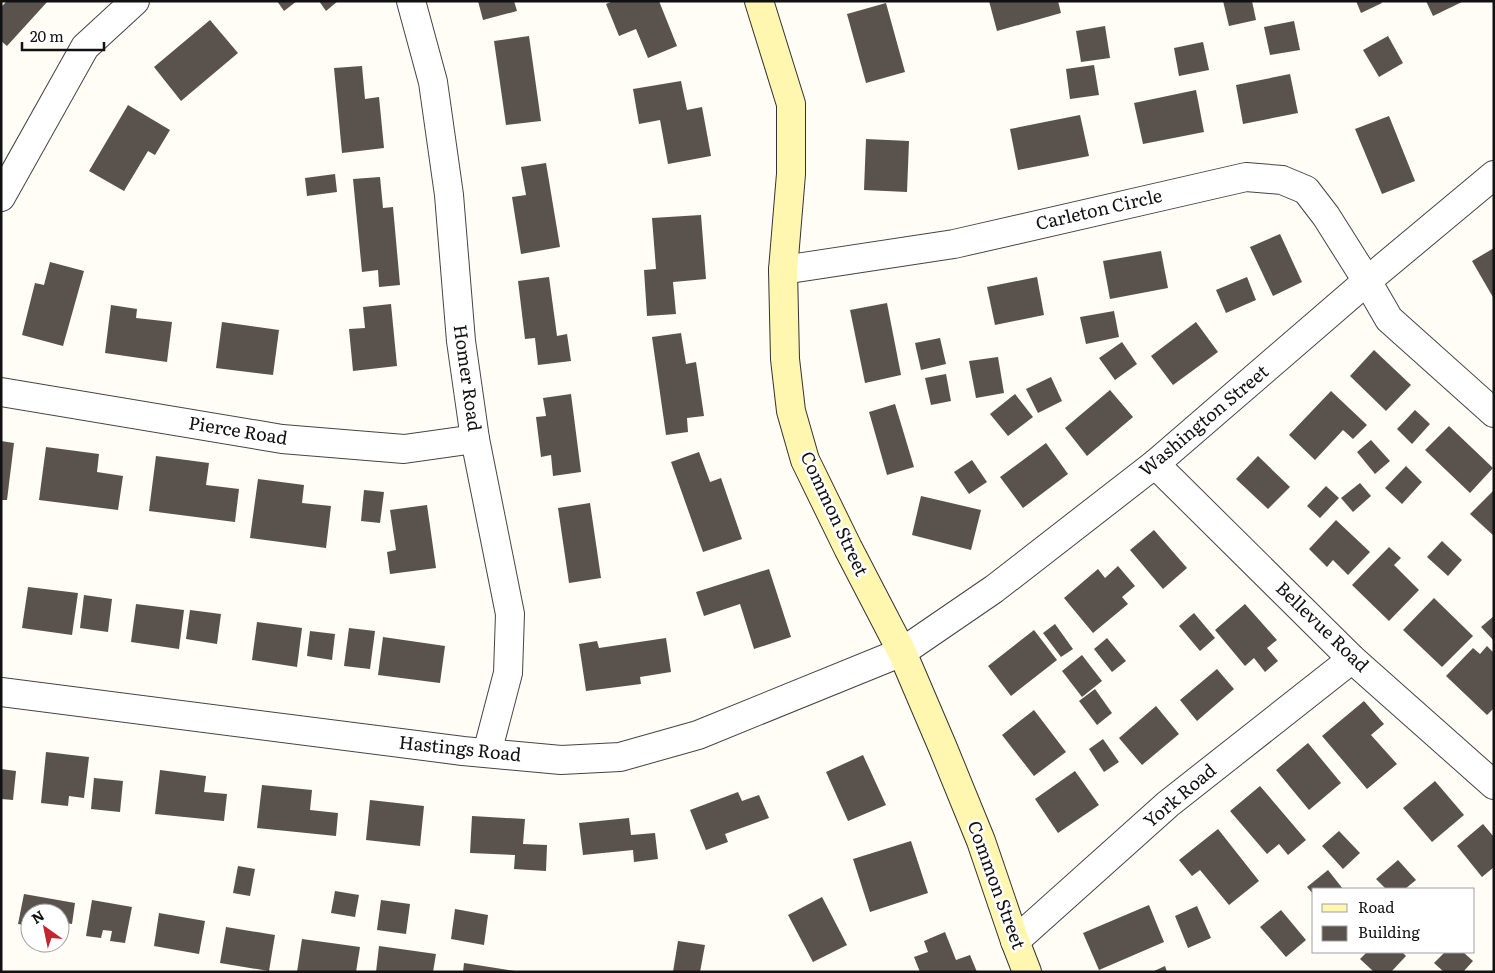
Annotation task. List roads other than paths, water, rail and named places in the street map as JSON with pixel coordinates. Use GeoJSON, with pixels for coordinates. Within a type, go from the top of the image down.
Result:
{"type":"FeatureCollection","features":[{"type":"Feature","properties":{"kind":"main road","name":"Common Street"},"geometry":{"type":"LineString","coordinates":[[759,1],[791,104],[791,174],[783,270],[785,359],[791,411],[806,460],[848,548],[902,652],[982,841],[1027,972]]}},
{"type":"Feature","properties":{"kind":"street"},"geometry":{"type":"LineString","coordinates":[[1,196],[85,47],[135,1]]}},
{"type":"Feature","properties":{"kind":"street","name":"Homer Road"},"geometry":{"type":"LineString","coordinates":[[410,1],[433,82],[448,195],[461,341],[475,439],[510,614],[508,673],[487,753]]}},
{"type":"Feature","properties":{"kind":"street","name":"Washington Street"},"geometry":{"type":"LineString","coordinates":[[902,652],[994,589],[1155,464],[1367,281],[1494,175]]}},
{"type":"Feature","properties":{"kind":"street","name":"Carleton Circle"},"geometry":{"type":"LineString","coordinates":[[783,270],[954,244],[1246,177],[1282,180],[1306,190],[1326,216],[1389,319],[1494,412]]}},
{"type":"Feature","properties":{"kind":"street","name":"Pierce Road"},"geometry":{"type":"LineString","coordinates":[[1,392],[282,439],[404,450],[475,439]]}},
{"type":"Feature","properties":{"kind":"street","name":"Bellevue Road"},"geometry":{"type":"LineString","coordinates":[[1155,464],[1352,659],[1494,784]]}},
{"type":"Feature","properties":{"kind":"street","name":"Hastings Road"},"geometry":{"type":"LineString","coordinates":[[1,692],[487,753],[561,760],[620,757],[698,735],[902,652]]}},
{"type":"Feature","properties":{"kind":"street","name":"York Road"},"geometry":{"type":"LineString","coordinates":[[1015,941],[1168,804],[1352,659]]}}]}
